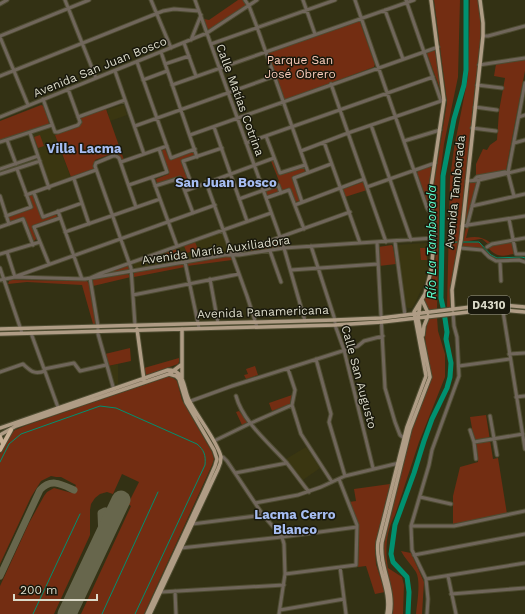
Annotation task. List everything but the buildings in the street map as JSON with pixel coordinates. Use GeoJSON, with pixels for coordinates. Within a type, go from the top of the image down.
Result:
{"type":"FeatureCollection","features":[{"type":"Feature","properties":{"kind":"highway"},"geometry":{"type":"LineString","coordinates":[[0,450],[11,430]]}},
{"type":"Feature","properties":{"kind":"highway"},"geometry":{"type":"LineString","coordinates":[[0,436],[3,444]]}},
{"type":"Feature","properties":{"kind":"main road","name":"Avenida Tamborada"},"geometry":{"type":"LineString","coordinates":[[390,614],[391,596],[383,567],[381,548],[400,463],[404,438],[411,413],[426,376],[416,316],[430,279],[435,226],[430,194],[443,100],[438,47],[431,0]]}},
{"type":"Feature","properties":{"kind":"main road","name":"Avenida Tamborada"},"geometry":{"type":"LineString","coordinates":[[453,311],[452,290],[460,248],[482,36],[483,23],[481,0]]}},
{"type":"Feature","properties":{"kind":"main road"},"geometry":{"type":"LineString","coordinates":[[421,301],[428,314],[424,326],[423,340]]}},
{"type":"Feature","properties":{"kind":"main road","name":"Avenida Panamericana"},"geometry":{"type":"LineString","coordinates":[[0,329],[31,333],[136,325],[218,323],[335,325],[447,312],[487,305],[525,307]]}},
{"type":"Feature","properties":{"kind":"main road","name":"Avenida Panamericana"},"geometry":{"type":"LineString","coordinates":[[453,311],[503,310],[525,312]]}},
{"type":"Feature","properties":{"kind":"main road","name":"Avenida Panamericana"},"geometry":{"type":"LineString","coordinates":[[0,334],[21,331],[98,328],[137,330],[182,329],[305,321],[381,320],[405,315],[416,316]]}},
{"type":"Feature","properties":{"kind":"main road","name":"Avenida Tamborada"},"geometry":{"type":"LineString","coordinates":[[387,614],[387,594],[378,563],[377,550],[413,420],[429,380],[423,340],[416,316]]}},
{"type":"Feature","properties":{"kind":"main road"},"geometry":{"type":"LineString","coordinates":[[136,325],[144,380]]}},
{"type":"Feature","properties":{"kind":"main road"},"geometry":{"type":"LineString","coordinates":[[150,614],[218,469],[219,457],[213,442],[187,402],[181,365],[182,329]]}},
{"type":"Feature","properties":{"kind":"main road"},"geometry":{"type":"LineString","coordinates":[[144,380],[169,374],[181,365]]}},
{"type":"Feature","properties":{"kind":"main road"},"geometry":{"type":"LineString","coordinates":[[0,428],[144,380],[168,370],[174,371],[182,378]]}},
{"type":"Feature","properties":{"kind":"main road"},"geometry":{"type":"LineString","coordinates":[[169,374],[176,376],[179,379],[187,402],[219,457]]}},
{"type":"Feature","properties":{"kind":"main road"},"geometry":{"type":"LineString","coordinates":[[0,436],[16,426],[59,409]]}},
{"type":"Feature","properties":{"kind":"main road"},"geometry":{"type":"LineString","coordinates":[[147,614],[219,457]]}},
{"type":"Feature","properties":{"kind":"street"},"geometry":{"type":"LineString","coordinates":[[0,4],[6,0]]}},
{"type":"Feature","properties":{"kind":"street"},"geometry":{"type":"LineString","coordinates":[[65,0],[96,78]]}},
{"type":"Feature","properties":{"kind":"street"},"geometry":{"type":"LineString","coordinates":[[28,105],[0,36],[90,0]]}},
{"type":"Feature","properties":{"kind":"street"},"geometry":{"type":"LineString","coordinates":[[151,0],[171,48]]}},
{"type":"Feature","properties":{"kind":"street","name":"Calle Matías Cotrina"},"geometry":{"type":"LineString","coordinates":[[195,0],[284,248],[305,321]]}},
{"type":"Feature","properties":{"kind":"street"},"geometry":{"type":"LineString","coordinates":[[245,0],[249,6],[275,76],[308,172]]}},
{"type":"Feature","properties":{"kind":"street","name":"Avenida San Juan Bosco"},"geometry":{"type":"LineString","coordinates":[[0,117],[207,33],[258,0]]}},
{"type":"Feature","properties":{"kind":"street"},"geometry":{"type":"LineString","coordinates":[[303,0],[315,34]]}},
{"type":"Feature","properties":{"kind":"street"},"geometry":{"type":"LineString","coordinates":[[211,44],[335,0]]}},
{"type":"Feature","properties":{"kind":"street"},"geometry":{"type":"LineString","coordinates":[[355,0],[427,208],[432,212]]}},
{"type":"Feature","properties":{"kind":"street"},"geometry":{"type":"LineString","coordinates":[[172,85],[385,10],[406,1],[414,0]]}},
{"type":"Feature","properties":{"kind":"street"},"geometry":{"type":"LineString","coordinates":[[301,151],[443,100],[433,77],[406,1]]}},
{"type":"Feature","properties":{"kind":"street"},"geometry":{"type":"LineString","coordinates":[[0,76],[156,13],[174,9],[200,13],[191,40]]}},
{"type":"Feature","properties":{"kind":"street"},"geometry":{"type":"LineString","coordinates":[[385,10],[403,59]]}},
{"type":"Feature","properties":{"kind":"street"},"geometry":{"type":"LineString","coordinates":[[482,36],[488,36],[525,26]]}},
{"type":"Feature","properties":{"kind":"street"},"geometry":{"type":"LineString","coordinates":[[184,43],[196,76]]}},
{"type":"Feature","properties":{"kind":"street"},"geometry":{"type":"LineString","coordinates":[[190,136],[331,84],[438,47]]}},
{"type":"Feature","properties":{"kind":"street"},"geometry":{"type":"LineString","coordinates":[[161,52],[197,157]]}},
{"type":"Feature","properties":{"kind":"street"},"geometry":{"type":"LineString","coordinates":[[165,64],[189,56]]}},
{"type":"Feature","properties":{"kind":"street"},"geometry":{"type":"LineString","coordinates":[[479,66],[525,58]]}},
{"type":"Feature","properties":{"kind":"street"},"geometry":{"type":"LineString","coordinates":[[137,62],[171,158],[195,149]]}},
{"type":"Feature","properties":{"kind":"street"},"geometry":{"type":"LineString","coordinates":[[115,71],[144,154]]}},
{"type":"Feature","properties":{"kind":"street"},"geometry":{"type":"LineString","coordinates":[[143,80],[167,71]]}},
{"type":"Feature","properties":{"kind":"street"},"geometry":{"type":"LineString","coordinates":[[135,126],[275,76]]}},
{"type":"Feature","properties":{"kind":"street"},"geometry":{"type":"LineString","coordinates":[[246,143],[433,77]]}},
{"type":"Feature","properties":{"kind":"street"},"geometry":{"type":"LineString","coordinates":[[514,196],[508,173],[525,83]]}},
{"type":"Feature","properties":{"kind":"street"},"geometry":{"type":"LineString","coordinates":[[331,84],[386,242]]}},
{"type":"Feature","properties":{"kind":"street"},"geometry":{"type":"LineString","coordinates":[[477,85],[502,88]]}},
{"type":"Feature","properties":{"kind":"street"},"geometry":{"type":"LineString","coordinates":[[43,99],[55,132],[78,125],[80,122],[68,89]]}},
{"type":"Feature","properties":{"kind":"street"},"geometry":{"type":"LineString","coordinates":[[78,117],[126,100]]}},
{"type":"Feature","properties":{"kind":"street"},"geometry":{"type":"LineString","coordinates":[[475,107],[497,110]]}},
{"type":"Feature","properties":{"kind":"street"},"geometry":{"type":"LineString","coordinates":[[519,117],[525,115]]}},
{"type":"Feature","properties":{"kind":"street"},"geometry":{"type":"LineString","coordinates":[[0,142],[52,125]]}},
{"type":"Feature","properties":{"kind":"street"},"geometry":{"type":"LineString","coordinates":[[371,125],[411,240]]}},
{"type":"Feature","properties":{"kind":"street"},"geometry":{"type":"LineString","coordinates":[[214,127],[247,221]]}},
{"type":"Feature","properties":{"kind":"street"},"geometry":{"type":"LineString","coordinates":[[472,128],[496,131]]}},
{"type":"Feature","properties":{"kind":"street"},"geometry":{"type":"LineString","coordinates":[[404,141],[438,129],[440,130]]}},
{"type":"Feature","properties":{"kind":"street"},"geometry":{"type":"LineString","coordinates":[[30,133],[49,188]]}},
{"type":"Feature","properties":{"kind":"street"},"geometry":{"type":"LineString","coordinates":[[266,136],[280,173],[305,165]]}},
{"type":"Feature","properties":{"kind":"street"},"geometry":{"type":"LineString","coordinates":[[7,140],[16,164]]}},
{"type":"Feature","properties":{"kind":"street"},"geometry":{"type":"LineString","coordinates":[[514,143],[525,140]]}},
{"type":"Feature","properties":{"kind":"street"},"geometry":{"type":"LineString","coordinates":[[324,142],[360,243]]}},
{"type":"Feature","properties":{"kind":"street"},"geometry":{"type":"LineString","coordinates":[[121,162],[167,146]]}},
{"type":"Feature","properties":{"kind":"street"},"geometry":{"type":"LineString","coordinates":[[193,188],[183,161],[222,148]]}},
{"type":"Feature","properties":{"kind":"street"},"geometry":{"type":"LineString","coordinates":[[129,185],[167,172],[159,149]]}},
{"type":"Feature","properties":{"kind":"street"},"geometry":{"type":"LineString","coordinates":[[0,169],[38,156]]}},
{"type":"Feature","properties":{"kind":"street"},"geometry":{"type":"LineString","coordinates":[[136,207],[121,162],[117,156],[97,161],[95,164],[96,170],[132,271],[136,325]]}},
{"type":"Feature","properties":{"kind":"street"},"geometry":{"type":"LineString","coordinates":[[185,191],[274,158]]}},
{"type":"Feature","properties":{"kind":"street"},"geometry":{"type":"LineString","coordinates":[[0,174],[40,161]]}},
{"type":"Feature","properties":{"kind":"street"},"geometry":{"type":"LineString","coordinates":[[367,188],[435,163]]}},
{"type":"Feature","properties":{"kind":"street"},"geometry":{"type":"LineString","coordinates":[[302,202],[294,178],[332,164]]}},
{"type":"Feature","properties":{"kind":"street"},"geometry":{"type":"LineString","coordinates":[[6,216],[31,207],[17,169]]}},
{"type":"Feature","properties":{"kind":"street"},"geometry":{"type":"LineString","coordinates":[[466,181],[505,175],[525,169]]}},
{"type":"Feature","properties":{"kind":"street"},"geometry":{"type":"LineString","coordinates":[[26,195],[96,170]]}},
{"type":"Feature","properties":{"kind":"street"},"geometry":{"type":"LineString","coordinates":[[474,180],[505,172],[508,173]]}},
{"type":"Feature","properties":{"kind":"street"},"geometry":{"type":"LineString","coordinates":[[152,177],[178,246]]}},
{"type":"Feature","properties":{"kind":"street"},"geometry":{"type":"LineString","coordinates":[[155,186],[180,178],[193,213]]}},
{"type":"Feature","properties":{"kind":"street"},"geometry":{"type":"LineString","coordinates":[[74,179],[89,224]]}},
{"type":"Feature","properties":{"kind":"street"},"geometry":{"type":"LineString","coordinates":[[295,205],[364,179]]}},
{"type":"Feature","properties":{"kind":"street"},"geometry":{"type":"LineString","coordinates":[[467,226],[479,180]]}},
{"type":"Feature","properties":{"kind":"street"},"geometry":{"type":"LineString","coordinates":[[206,182],[256,324]]}},
{"type":"Feature","properties":{"kind":"street"},"geometry":{"type":"LineString","coordinates":[[239,199],[278,185],[281,193]]}},
{"type":"Feature","properties":{"kind":"street"},"geometry":{"type":"LineString","coordinates":[[266,198],[289,190],[304,229]]}},
{"type":"Feature","properties":{"kind":"street"},"geometry":{"type":"LineString","coordinates":[[34,193],[43,218],[82,203]]}},
{"type":"Feature","properties":{"kind":"street"},"geometry":{"type":"LineString","coordinates":[[472,206],[525,194]]}},
{"type":"Feature","properties":{"kind":"street"},"geometry":{"type":"LineString","coordinates":[[0,196],[8,224]]}},
{"type":"Feature","properties":{"kind":"street"},"geometry":{"type":"LineString","coordinates":[[65,232],[160,199]]}},
{"type":"Feature","properties":{"kind":"street"},"geometry":{"type":"LineString","coordinates":[[6,252],[15,277],[214,205]]}},
{"type":"Feature","properties":{"kind":"street"},"geometry":{"type":"LineString","coordinates":[[58,212],[82,279]]}},
{"type":"Feature","properties":{"kind":"street"},"geometry":{"type":"LineString","coordinates":[[232,254],[350,212]]}},
{"type":"Feature","properties":{"kind":"street"},"geometry":{"type":"LineString","coordinates":[[114,390],[106,364],[98,328],[90,278],[271,213]]}},
{"type":"Feature","properties":{"kind":"street"},"geometry":{"type":"LineString","coordinates":[[462,226],[525,216]]}},
{"type":"Feature","properties":{"kind":"street"},"geometry":{"type":"LineString","coordinates":[[49,264],[34,227],[60,218]]}},
{"type":"Feature","properties":{"kind":"street"},"geometry":{"type":"LineString","coordinates":[[0,227],[23,219],[33,245]]}},
{"type":"Feature","properties":{"kind":"street"},"geometry":{"type":"LineString","coordinates":[[509,219],[516,254],[525,254]]}},
{"type":"Feature","properties":{"kind":"street","name":"Avenida María Auxiliadora"},"geometry":{"type":"LineString","coordinates":[[0,280],[15,277],[82,279],[232,254],[239,255],[284,248],[395,242],[434,238]]}},
{"type":"Feature","properties":{"kind":"street"},"geometry":{"type":"LineString","coordinates":[[487,247],[492,244],[525,238]]}},
{"type":"Feature","properties":{"kind":"street"},"geometry":{"type":"LineString","coordinates":[[0,254],[40,242]]}},
{"type":"Feature","properties":{"kind":"street"},"geometry":{"type":"LineString","coordinates":[[377,242],[385,388],[395,422],[400,435],[404,438]]}},
{"type":"Feature","properties":{"kind":"street"},"geometry":{"type":"LineString","coordinates":[[395,242],[405,315]]}},
{"type":"Feature","properties":{"kind":"street","name":"Calle San Augusto"},"geometry":{"type":"LineString","coordinates":[[310,246],[344,350],[373,468]]}},
{"type":"Feature","properties":{"kind":"street"},"geometry":{"type":"LineString","coordinates":[[460,248],[482,250],[494,260],[500,262],[519,260],[525,262]]}},
{"type":"Feature","properties":{"kind":"street"},"geometry":{"type":"LineString","coordinates":[[270,251],[281,282]]}},
{"type":"Feature","properties":{"kind":"street"},"geometry":{"type":"LineString","coordinates":[[185,262],[199,328]]}},
{"type":"Feature","properties":{"kind":"street"},"geometry":{"type":"LineString","coordinates":[[500,262],[501,281]]}},
{"type":"Feature","properties":{"kind":"street"},"geometry":{"type":"LineString","coordinates":[[291,270],[378,264]]}},
{"type":"Feature","properties":{"kind":"street"},"geometry":{"type":"LineString","coordinates":[[0,268],[5,279],[21,331]]}},
{"type":"Feature","properties":{"kind":"street"},"geometry":{"type":"LineString","coordinates":[[133,295],[239,274]]}},
{"type":"Feature","properties":{"kind":"street"},"geometry":{"type":"LineString","coordinates":[[210,279],[218,323]]}},
{"type":"Feature","properties":{"kind":"street"},"geometry":{"type":"LineString","coordinates":[[502,305],[516,397],[523,422],[525,449]]}},
{"type":"Feature","properties":{"kind":"street","name":"Avenida Tamborada"},"geometry":{"type":"LineString","coordinates":[[427,614],[428,599],[426,579],[412,550],[411,526],[432,450],[459,376],[457,337],[454,326],[453,311]]}},
{"type":"Feature","properties":{"kind":"street"},"geometry":{"type":"LineString","coordinates":[[31,333],[59,409]]}},
{"type":"Feature","properties":{"kind":"street"},"geometry":{"type":"LineString","coordinates":[[187,402],[232,386],[358,346],[364,341],[383,336]]}},
{"type":"Feature","properties":{"kind":"street"},"geometry":{"type":"LineString","coordinates":[[509,354],[525,353]]}},
{"type":"Feature","properties":{"kind":"street"},"geometry":{"type":"LineString","coordinates":[[316,359],[330,414],[329,422],[345,476]]}},
{"type":"Feature","properties":{"kind":"street"},"geometry":{"type":"LineString","coordinates":[[459,366],[510,359]]}},
{"type":"Feature","properties":{"kind":"street"},"geometry":{"type":"LineString","coordinates":[[0,372],[23,364],[31,371],[37,373],[74,363],[80,370],[106,364]]}},
{"type":"Feature","properties":{"kind":"street"},"geometry":{"type":"LineString","coordinates":[[288,369],[295,390],[292,406],[303,438],[332,482]]}},
{"type":"Feature","properties":{"kind":"street"},"geometry":{"type":"LineString","coordinates":[[236,396],[241,410],[287,463],[309,492]]}},
{"type":"Feature","properties":{"kind":"street"},"geometry":{"type":"LineString","coordinates":[[516,397],[525,396]]}},
{"type":"Feature","properties":{"kind":"street"},"geometry":{"type":"LineString","coordinates":[[213,442],[251,423],[292,406]]}},
{"type":"Feature","properties":{"kind":"street"},"geometry":{"type":"LineString","coordinates":[[490,416],[497,455]]}},
{"type":"Feature","properties":{"kind":"street"},"geometry":{"type":"LineString","coordinates":[[470,430],[474,442],[476,459]]}},
{"type":"Feature","properties":{"kind":"street"},"geometry":{"type":"LineString","coordinates":[[474,442],[524,434]]}},
{"type":"Feature","properties":{"kind":"street"},"geometry":{"type":"LineString","coordinates":[[219,457],[227,461],[263,515],[282,537],[284,544],[285,574],[279,614]]}},
{"type":"Feature","properties":{"kind":"street"},"geometry":{"type":"LineString","coordinates":[[235,472],[287,463]]}},
{"type":"Feature","properties":{"kind":"street"},"geometry":{"type":"LineString","coordinates":[[255,503],[309,492],[345,476],[373,468],[400,463]]}},
{"type":"Feature","properties":{"kind":"street"},"geometry":{"type":"LineString","coordinates":[[285,574],[356,565],[357,527],[339,479]]}},
{"type":"Feature","properties":{"kind":"street"},"geometry":{"type":"LineString","coordinates":[[420,497],[451,504]]}},
{"type":"Feature","properties":{"kind":"street"},"geometry":{"type":"LineString","coordinates":[[411,526],[454,526],[525,511]]}},
{"type":"Feature","properties":{"kind":"street"},"geometry":{"type":"LineString","coordinates":[[192,524],[263,515]]}},
{"type":"Feature","properties":{"kind":"street"},"geometry":{"type":"LineString","coordinates":[[181,548],[357,527]]}},
{"type":"Feature","properties":{"kind":"street"},"geometry":{"type":"LineString","coordinates":[[414,555],[525,534]]}},
{"type":"Feature","properties":{"kind":"street"},"geometry":{"type":"LineString","coordinates":[[426,579],[525,564]]}},
{"type":"Feature","properties":{"kind":"street"},"geometry":{"type":"LineString","coordinates":[[340,567],[346,614]]}},
{"type":"Feature","properties":{"kind":"street"},"geometry":{"type":"LineString","coordinates":[[448,576],[456,614]]}},
{"type":"Feature","properties":{"kind":"street"},"geometry":{"type":"LineString","coordinates":[[161,592],[284,585]]}},
{"type":"Feature","properties":{"kind":"street"},"geometry":{"type":"LineString","coordinates":[[451,594],[494,589],[525,588]]}},
{"type":"Feature","properties":{"kind":"street"},"geometry":{"type":"LineString","coordinates":[[174,592],[176,614]]}},
{"type":"Feature","properties":{"kind":"street"},"geometry":{"type":"LineString","coordinates":[[280,610],[344,599]]}},
{"type":"Feature","properties":{"kind":"shaded area"},"geometry":{"type":"Polygon","coordinates":[[[124,105],[127,115],[110,121],[107,110],[124,105]]]}},
{"type":"Feature","properties":{"kind":"shaded area"},"geometry":{"type":"Polygon","coordinates":[[[49,129],[53,130],[71,178],[51,185],[33,137],[34,134],[49,129]]]}},
{"type":"Feature","properties":{"kind":"shaded area"},"geometry":{"type":"Polygon","coordinates":[[[221,232],[229,250],[228,253],[137,268],[134,267],[134,263],[221,232]]]}},
{"type":"Feature","properties":{"kind":"shaded area"},"geometry":{"type":"Polygon","coordinates":[[[426,243],[428,267],[426,279],[412,308],[408,308],[406,306],[397,245],[426,243]]]}},
{"type":"Feature","properties":{"kind":"shaded area"},"geometry":{"type":"Polygon","coordinates":[[[118,364],[118,384],[114,385],[108,366],[118,364]]]}},
{"type":"Feature","properties":{"kind":"shaded area"},"geometry":{"type":"Polygon","coordinates":[[[306,447],[320,468],[303,480],[286,459],[306,447]]]}},
{"type":"Feature","properties":{"kind":"green space"},"geometry":{"type":"Polygon","coordinates":[[[238,0],[243,0],[246,6],[210,30],[207,28],[204,19],[209,20],[238,0]]]}},
{"type":"Feature","properties":{"kind":"green space"},"geometry":{"type":"Polygon","coordinates":[[[434,0],[460,0],[458,77],[444,144],[440,175],[437,310],[429,311],[424,299],[435,264],[437,245],[433,190],[447,102],[434,0]]]}},
{"type":"Feature","properties":{"kind":"green space"},"geometry":{"type":"Polygon","coordinates":[[[470,0],[478,0],[481,37],[459,245],[450,295],[451,308],[447,309],[450,178],[454,148],[468,77],[470,0]]]}},
{"type":"Feature","properties":{"kind":"green space","name":"Parque San José Obrero"},"geometry":{"type":"Polygon","coordinates":[[[358,20],[375,64],[374,67],[285,100],[268,53],[358,20]]]}},
{"type":"Feature","properties":{"kind":"green space"},"geometry":{"type":"Polygon","coordinates":[[[435,50],[442,94],[427,54],[428,52],[435,50]]]}},
{"type":"Feature","properties":{"kind":"green space"},"geometry":{"type":"Polygon","coordinates":[[[525,60],[525,71],[506,170],[476,176],[476,164],[483,149],[487,150],[490,145],[497,140],[499,111],[505,78],[494,76],[496,64],[525,60]]]}},
{"type":"Feature","properties":{"kind":"green space"},"geometry":{"type":"Polygon","coordinates":[[[41,105],[44,106],[49,123],[48,125],[0,142],[0,121],[41,105]]]}},
{"type":"Feature","properties":{"kind":"green space"},"geometry":{"type":"Polygon","coordinates":[[[106,109],[124,160],[122,160],[118,154],[114,153],[95,160],[94,169],[71,177],[55,135],[80,125],[81,117],[106,109]]]}},
{"type":"Feature","properties":{"kind":"green space"},"geometry":{"type":"Polygon","coordinates":[[[40,135],[44,146],[38,148],[34,137],[40,135]]]}},
{"type":"Feature","properties":{"kind":"green space"},"geometry":{"type":"Polygon","coordinates":[[[165,149],[170,160],[193,151],[195,156],[183,161],[191,187],[186,190],[180,176],[157,184],[156,179],[169,174],[161,151],[165,149]]]}},
{"type":"Feature","properties":{"kind":"green space"},"geometry":{"type":"Polygon","coordinates":[[[271,161],[274,161],[280,175],[304,167],[305,172],[294,177],[300,201],[295,202],[290,189],[282,191],[277,183],[279,181],[271,161]]]}},
{"type":"Feature","properties":{"kind":"green space"},"geometry":{"type":"Polygon","coordinates":[[[430,166],[432,167],[428,188],[428,206],[417,173],[418,171],[430,166]]]}},
{"type":"Feature","properties":{"kind":"green space"},"geometry":{"type":"Polygon","coordinates":[[[363,182],[367,190],[345,197],[343,189],[363,182]]]}},
{"type":"Feature","properties":{"kind":"green space"},"geometry":{"type":"Polygon","coordinates":[[[477,182],[467,223],[465,223],[468,185],[470,183],[477,182]]]}},
{"type":"Feature","properties":{"kind":"green space"},"geometry":{"type":"Polygon","coordinates":[[[277,186],[279,192],[266,197],[265,190],[277,186]]]}},
{"type":"Feature","properties":{"kind":"green space"},"geometry":{"type":"Polygon","coordinates":[[[32,193],[41,216],[56,214],[57,217],[34,226],[37,238],[34,241],[32,240],[24,218],[12,222],[9,221],[8,218],[9,216],[32,208],[28,196],[32,193]]]}},
{"type":"Feature","properties":{"kind":"green space"},"geometry":{"type":"Polygon","coordinates":[[[466,227],[469,227],[466,238],[473,237],[485,239],[491,243],[488,244],[482,239],[463,242],[466,227]]]}},
{"type":"Feature","properties":{"kind":"green space"},"geometry":{"type":"Polygon","coordinates":[[[280,239],[281,247],[242,253],[280,239]]]}},
{"type":"Feature","properties":{"kind":"green space"},"geometry":{"type":"Polygon","coordinates":[[[512,241],[514,254],[500,256],[488,248],[493,245],[512,241]]]}},
{"type":"Feature","properties":{"kind":"green space"},"geometry":{"type":"Polygon","coordinates":[[[195,242],[198,249],[187,253],[184,246],[195,242]]]}},
{"type":"Feature","properties":{"kind":"green space"},"geometry":{"type":"Polygon","coordinates":[[[477,242],[483,247],[481,249],[464,248],[463,246],[463,243],[477,242]]]}},
{"type":"Feature","properties":{"kind":"green space"},"geometry":{"type":"Polygon","coordinates":[[[392,245],[396,264],[379,266],[378,247],[392,245]]]}},
{"type":"Feature","properties":{"kind":"green space"},"geometry":{"type":"Polygon","coordinates":[[[420,248],[426,248],[427,260],[421,260],[420,248]]]}},
{"type":"Feature","properties":{"kind":"green space"},"geometry":{"type":"Polygon","coordinates":[[[176,249],[178,257],[167,261],[165,253],[176,249]]]}},
{"type":"Feature","properties":{"kind":"green space"},"geometry":{"type":"Polygon","coordinates":[[[231,255],[232,260],[187,266],[186,263],[231,255]]]}},
{"type":"Feature","properties":{"kind":"green space"},"geometry":{"type":"Polygon","coordinates":[[[184,263],[185,267],[134,277],[134,272],[184,263]]]}},
{"type":"Feature","properties":{"kind":"green space"},"geometry":{"type":"Polygon","coordinates":[[[128,265],[130,270],[102,276],[101,274],[128,265]]]}},
{"type":"Feature","properties":{"kind":"green space"},"geometry":{"type":"Polygon","coordinates":[[[128,274],[131,277],[93,286],[92,282],[94,279],[128,274]]]}},
{"type":"Feature","properties":{"kind":"green space"},"geometry":{"type":"Polygon","coordinates":[[[9,281],[87,281],[89,284],[96,324],[93,324],[82,285],[27,282],[8,284],[9,281]]]}},
{"type":"Feature","properties":{"kind":"green space"},"geometry":{"type":"Polygon","coordinates":[[[429,317],[437,317],[438,331],[445,354],[445,377],[419,442],[388,534],[388,568],[402,577],[404,585],[403,614],[392,614],[393,597],[383,558],[384,542],[413,423],[430,382],[425,337],[429,317]]]}},
{"type":"Feature","properties":{"kind":"green space"},"geometry":{"type":"Polygon","coordinates":[[[333,323],[260,325],[260,324],[333,323]]]}},
{"type":"Feature","properties":{"kind":"green space"},"geometry":{"type":"Polygon","coordinates":[[[94,329],[23,332],[23,331],[94,329]]]}},
{"type":"Feature","properties":{"kind":"green space"},"geometry":{"type":"Polygon","coordinates":[[[130,348],[131,361],[108,366],[105,354],[130,348]]]}},
{"type":"Feature","properties":{"kind":"green space"},"geometry":{"type":"Polygon","coordinates":[[[179,358],[178,364],[144,376],[144,368],[179,358]]]}},
{"type":"Feature","properties":{"kind":"green space"},"geometry":{"type":"Polygon","coordinates":[[[255,366],[258,375],[246,379],[244,375],[248,374],[246,369],[255,366]]]}},
{"type":"Feature","properties":{"kind":"green space"},"geometry":{"type":"Polygon","coordinates":[[[167,377],[172,377],[177,381],[182,400],[212,452],[214,459],[144,614],[81,614],[131,506],[128,504],[139,482],[122,474],[113,494],[107,492],[100,494],[91,504],[90,535],[54,614],[0,614],[0,586],[29,523],[44,496],[47,492],[54,488],[72,493],[76,485],[61,477],[51,476],[41,481],[31,497],[0,564],[0,454],[9,436],[15,430],[27,425],[167,377]]]}},
{"type":"Feature","properties":{"kind":"green space"},"geometry":{"type":"Polygon","coordinates":[[[292,395],[290,404],[272,411],[269,403],[292,395]]]}},
{"type":"Feature","properties":{"kind":"green space"},"geometry":{"type":"Polygon","coordinates":[[[239,411],[248,422],[242,425],[236,412],[239,411]]]}},
{"type":"Feature","properties":{"kind":"green space"},"geometry":{"type":"Polygon","coordinates":[[[486,415],[493,459],[498,458],[507,514],[453,524],[453,496],[460,467],[478,462],[470,417],[486,415]]]}},
{"type":"Feature","properties":{"kind":"green space"},"geometry":{"type":"Polygon","coordinates":[[[390,484],[375,549],[376,564],[385,592],[375,594],[366,566],[358,567],[359,526],[349,502],[356,501],[354,489],[390,484]]]}},
{"type":"Feature","properties":{"kind":"green space"},"geometry":{"type":"Polygon","coordinates":[[[401,551],[411,553],[424,582],[422,614],[416,614],[418,581],[416,572],[401,551]]]}},
{"type":"Feature","properties":{"kind":"waterway","name":"Río La Tamborada"},"geometry":{"type":"LineString","coordinates":[[408,614],[409,592],[407,577],[393,562],[391,554],[395,525],[432,419],[447,388],[450,377],[451,363],[446,339],[447,332],[441,298],[443,176],[454,119],[464,85],[466,70],[466,0]]}},
{"type":"Feature","properties":{"kind":"waterway"},"geometry":{"type":"LineString","coordinates":[[442,244],[457,242]]}},
{"type":"Feature","properties":{"kind":"waterway"},"geometry":{"type":"LineString","coordinates":[[463,242],[479,242],[491,255],[497,258],[525,258]]}},
{"type":"Feature","properties":{"kind":"waterway"},"geometry":{"type":"LineString","coordinates":[[0,462],[9,444],[21,434],[100,406],[116,408],[197,444],[201,448],[205,456],[205,465],[135,614]]}},
{"type":"Feature","properties":{"kind":"waterway"},"geometry":{"type":"LineString","coordinates":[[102,614],[158,492]]}},
{"type":"Feature","properties":{"kind":"waterway"},"geometry":{"type":"LineString","coordinates":[[33,614],[80,514]]}},
{"type":"Feature","properties":{"kind":"taxiway"},"geometry":{"type":"LineString","coordinates":[[0,576],[40,490],[44,486],[52,483],[60,484],[74,490]]}},
{"type":"Feature","properties":{"kind":"taxiway"},"geometry":{"type":"LineString","coordinates":[[102,538],[101,513],[105,511]]}},
{"type":"Feature","properties":{"kind":"runway"},"geometry":{"type":"LineString","coordinates":[[67,614],[121,500]]}},
{"type":"Feature","properties":{"kind":"district","name":"Villa Lacma"},"geometry":{"type":"Point","coordinates":[84,148]}},
{"type":"Feature","properties":{"kind":"district","name":"San Juan Bosco"},"geometry":{"type":"Point","coordinates":[226,182]}},
{"type":"Feature","properties":{"kind":"district","name":"Lacma Cerro Blanco"},"geometry":{"type":"Point","coordinates":[295,522]}}]}
